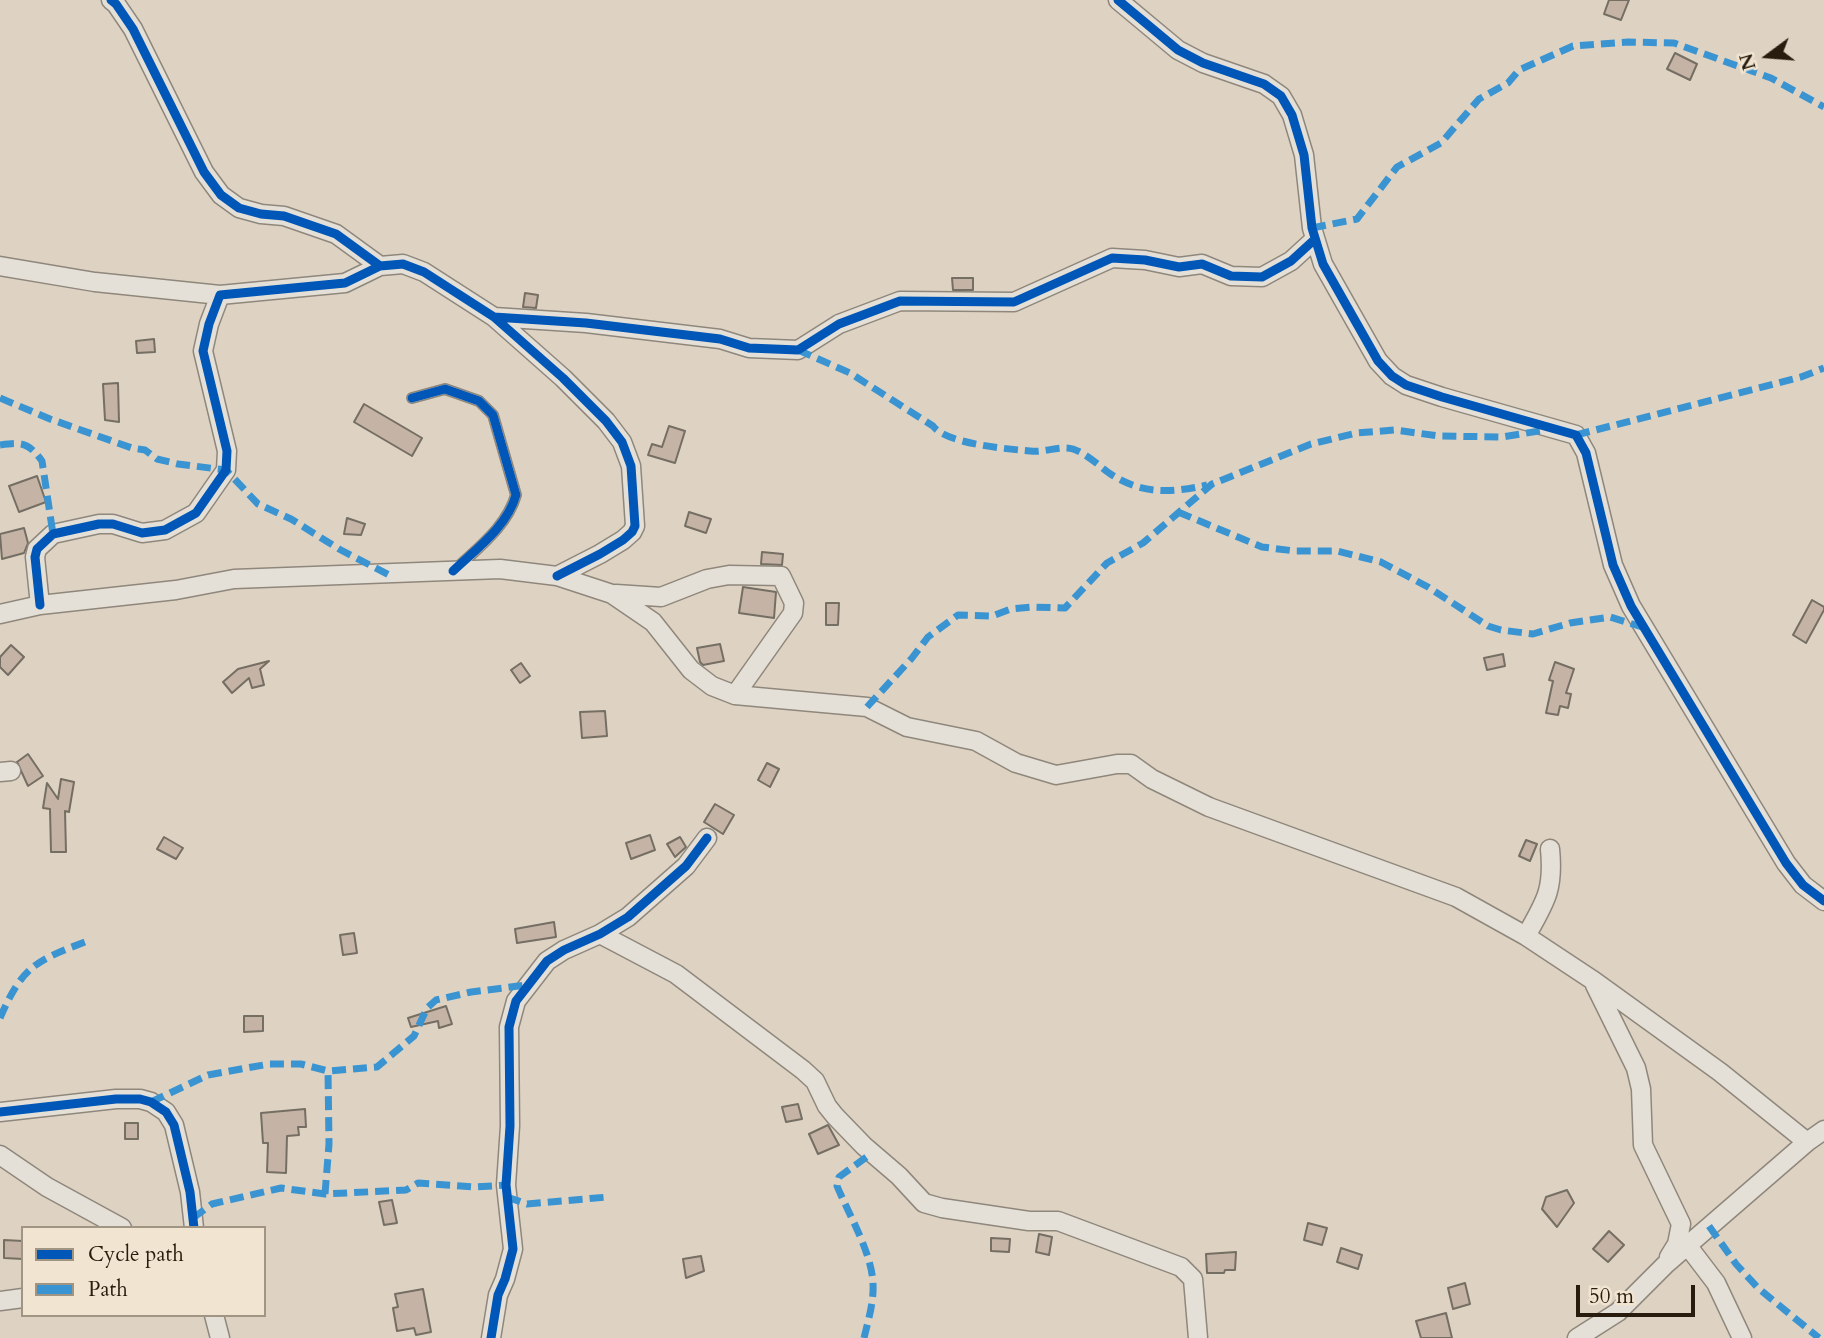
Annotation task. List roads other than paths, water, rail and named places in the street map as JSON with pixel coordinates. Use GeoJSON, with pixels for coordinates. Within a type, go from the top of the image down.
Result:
{"type":"FeatureCollection","features":[{"type":"Feature","properties":{"kind":"street"},"geometry":{"type":"LineString","coordinates":[[1118,0],[1178,50],[1264,84],[1281,96],[1292,115],[1304,155],[1314,240],[1323,264],[1378,362],[1391,376],[1442,397],[1576,435],[1582,443],[1613,565],[1631,606],[1786,863],[1803,886],[1824,901]]}},
{"type":"Feature","properties":{"kind":"street"},"geometry":{"type":"LineString","coordinates":[[116,1],[133,29],[204,172],[221,195],[239,208],[284,216],[336,234],[380,266]]}},
{"type":"Feature","properties":{"kind":"street"},"geometry":{"type":"LineString","coordinates":[[494,317],[586,323],[720,339],[749,348],[798,350],[839,324],[900,301],[1014,302],[1112,258],[1145,260],[1179,267],[1202,264],[1231,276],[1262,277],[1291,261],[1314,240]]}},
{"type":"Feature","properties":{"kind":"street"},"geometry":{"type":"LineString","coordinates":[[0,266],[95,282],[220,295],[345,282],[380,266],[404,264],[424,272],[494,317],[563,378],[606,421],[622,442],[631,467],[635,526],[623,540],[557,576]]}},
{"type":"Feature","properties":{"kind":"street"},"geometry":{"type":"LineString","coordinates":[[40,605],[35,557],[37,549],[53,534],[99,524],[113,524],[142,533],[164,530],[196,513],[226,470],[228,452],[203,351],[209,324],[220,295]]}},
{"type":"Feature","properties":{"kind":"street"},"geometry":{"type":"LineString","coordinates":[[0,614],[40,605],[176,590],[234,579],[500,569],[557,576],[612,594],[661,597],[707,579],[729,575],[781,576],[794,603],[793,613],[735,695]]}},
{"type":"Feature","properties":{"kind":"street"},"geometry":{"type":"LineString","coordinates":[[612,594],[653,622],[691,670],[712,686],[735,695],[867,707],[907,727],[976,741],[1016,763],[1047,775],[1131,764],[1152,779],[1209,807],[1456,897],[1526,936],[1594,981],[1720,1072],[1807,1142]]}},
{"type":"Feature","properties":{"kind":"street"},"geometry":{"type":"LineString","coordinates":[[491,1338],[498,1295],[513,1249],[506,1185],[510,1126],[509,1027],[516,1001],[547,961],[628,917],[686,866],[707,838]]}},
{"type":"Feature","properties":{"kind":"street"},"geometry":{"type":"LineString","coordinates":[[1526,936],[1550,891],[1550,849]]}},
{"type":"Feature","properties":{"kind":"street"},"geometry":{"type":"LineString","coordinates":[[600,934],[676,974],[803,1070],[815,1081],[835,1116],[924,1203],[942,1209],[1029,1221],[1058,1221],[1181,1268],[1192,1279],[1198,1338]]}},
{"type":"Feature","properties":{"kind":"street"},"geometry":{"type":"LineString","coordinates":[[1594,981],[1636,1068],[1641,1089],[1643,1145],[1681,1224],[1677,1244],[1666,1264]]}},
{"type":"Feature","properties":{"kind":"street"},"geometry":{"type":"LineString","coordinates":[[0,1112],[116,1099],[151,1101],[166,1112],[174,1125],[190,1192],[194,1226]]}},
{"type":"Feature","properties":{"kind":"street"},"geometry":{"type":"LineString","coordinates":[[1577,1338],[1618,1312],[1687,1245],[1824,1130]]}},
{"type":"Feature","properties":{"kind":"street"},"geometry":{"type":"LineString","coordinates":[[0,1155],[47,1187],[118,1226]]}},
{"type":"Feature","properties":{"kind":"street"},"geometry":{"type":"LineString","coordinates":[[1687,1245],[1716,1283],[1742,1338]]}},
{"type":"Feature","properties":{"kind":"street"},"geometry":{"type":"LineString","coordinates":[[0,1301],[21,1298]]}},
{"type":"Feature","properties":{"kind":"street"},"geometry":{"type":"LineString","coordinates":[[215,1317],[220,1338]]}},
{"type":"Feature","properties":{"kind":"lane"},"geometry":{"type":"LineString","coordinates":[[412,398],[445,389],[479,401],[493,415],[516,495],[512,508],[494,532],[453,571]]}}]}
